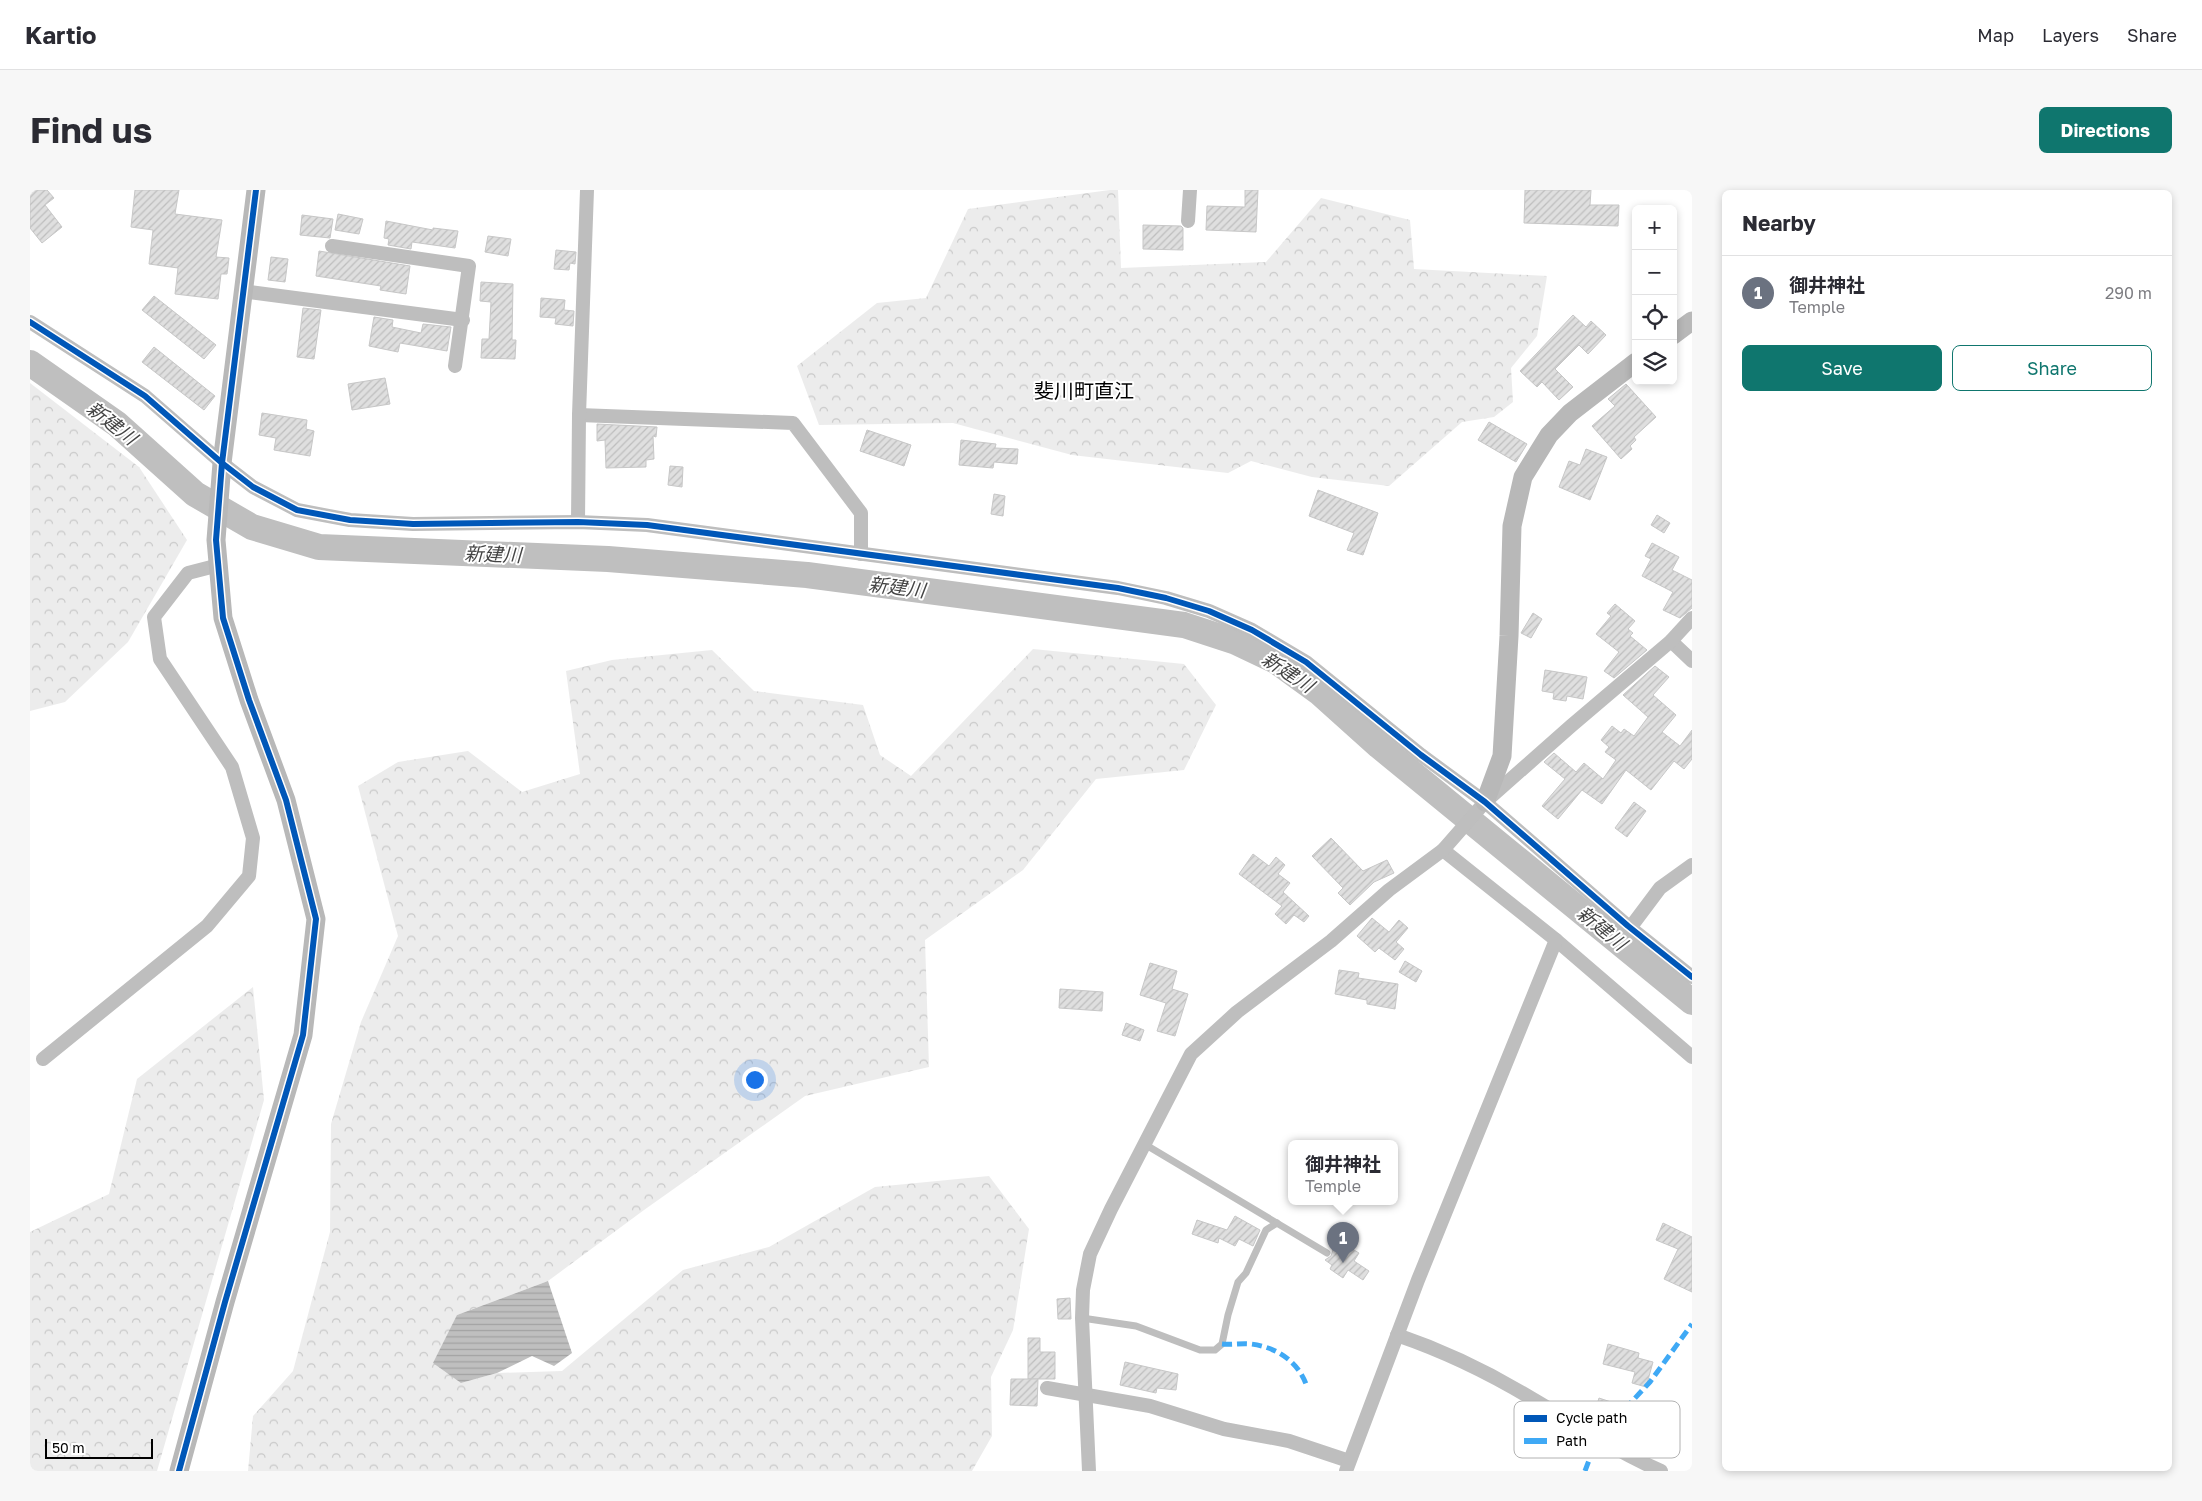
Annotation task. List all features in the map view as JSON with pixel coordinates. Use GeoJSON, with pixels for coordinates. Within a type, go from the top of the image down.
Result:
{"type":"FeatureCollection","features":[{"type":"Feature","properties":{"kind":"street"},"geometry":{"type":"LineString","coordinates":[[180,1471],[225,1302],[303,1035],[316,919],[286,800],[249,700],[223,618],[216,540],[222,462],[256,190]]}},
{"type":"Feature","properties":{"kind":"street"},"geometry":{"type":"LineString","coordinates":[[578,522],[579,416],[587,190]]}},
{"type":"Feature","properties":{"kind":"street"},"geometry":{"type":"LineString","coordinates":[[1188,221],[1190,190]]}},
{"type":"Feature","properties":{"kind":"street"},"geometry":{"type":"LineString","coordinates":[[332,246],[469,266],[463,320],[455,366]]}},
{"type":"Feature","properties":{"kind":"street"},"geometry":{"type":"LineString","coordinates":[[242,290],[463,320]]}},
{"type":"Feature","properties":{"kind":"street"},"geometry":{"type":"LineString","coordinates":[[1677,332],[1692,321]]}},
{"type":"Feature","properties":{"kind":"street"},"geometry":{"type":"LineString","coordinates":[[30,322],[145,396],[253,487],[297,510],[350,520],[413,524],[578,522],[647,526],[1118,588],[1166,598],[1209,610],[1252,630],[1306,662],[1692,977]]}},
{"type":"Feature","properties":{"kind":"street"},"geometry":{"type":"LineString","coordinates":[[1483,805],[1502,756],[1512,526],[1522,477],[1549,435],[1570,413],[1632,365]]}},
{"type":"Feature","properties":{"kind":"street"},"geometry":{"type":"LineString","coordinates":[[579,416],[793,423],[861,513],[862,554]]}},
{"type":"Feature","properties":{"kind":"street"},"geometry":{"type":"LineString","coordinates":[[43,1059],[207,926],[249,876],[253,838],[232,767],[160,659],[154,617],[188,573],[219,565]]}},
{"type":"Feature","properties":{"kind":"street"},"geometry":{"type":"LineString","coordinates":[[1089,1471],[1082,1318],[1083,1290],[1090,1254],[1111,1209],[1146,1145],[1191,1054],[1237,1012],[1331,941],[1389,890],[1445,847],[1483,805],[1571,726],[1671,641],[1692,618]]}},
{"type":"Feature","properties":{"kind":"street"},"geometry":{"type":"LineString","coordinates":[[1671,641],[1692,661]]}},
{"type":"Feature","properties":{"kind":"street"},"geometry":{"type":"LineString","coordinates":[[1445,847],[1692,1057]]}},
{"type":"Feature","properties":{"kind":"street"},"geometry":{"type":"LineString","coordinates":[[1630,928],[1660,888],[1692,865]]}},
{"type":"Feature","properties":{"kind":"street"},"geometry":{"type":"LineString","coordinates":[[1047,1388],[1116,1398],[1172,1411],[1224,1429],[1289,1441],[1348,1466],[1397,1335],[1500,1074],[1556,940]]}},
{"type":"Feature","properties":{"kind":"street"},"geometry":{"type":"LineString","coordinates":[[1397,1335],[1424,1344],[1537,1401]]}},
{"type":"Feature","properties":{"kind":"street"},"geometry":{"type":"LineString","coordinates":[[1631,1458],[1660,1471]]}},
{"type":"Feature","properties":{"kind":"lane"},"geometry":{"type":"LineString","coordinates":[[1146,1145],[1327,1253]]}},
{"type":"Feature","properties":{"kind":"lane"},"geometry":{"type":"LineString","coordinates":[[1082,1318],[1136,1326],[1200,1350],[1215,1350],[1222,1344],[1238,1282],[1246,1273],[1266,1230],[1277,1223]]}},
{"type":"Feature","properties":{"kind":"green space"},"geometry":{"type":"Polygon","coordinates":[[[1118,190],[1121,268],[1266,262],[1321,198],[1410,220],[1414,269],[1547,276],[1537,336],[1511,368],[1513,402],[1494,417],[1462,422],[1389,486],[1312,477],[1251,461],[1228,473],[1072,455],[953,423],[819,425],[797,366],[877,303],[926,298],[968,209],[1118,190]]]}},
{"type":"Feature","properties":{"kind":"green space"},"geometry":{"type":"Polygon","coordinates":[[[30,383],[139,467],[187,540],[128,642],[65,702],[30,711],[30,383]]]}},
{"type":"Feature","properties":{"kind":"green space"},"geometry":{"type":"Polygon","coordinates":[[[1033,649],[1184,664],[1216,705],[1184,770],[1096,779],[1023,870],[925,940],[929,1067],[805,1096],[644,1210],[548,1281],[457,1315],[461,1383],[497,1373],[562,1371],[683,1270],[769,1247],[875,1187],[989,1176],[1029,1229],[1013,1330],[991,1377],[992,1436],[972,1471],[248,1471],[253,1416],[293,1371],[330,1232],[331,1124],[361,1022],[398,936],[358,786],[398,762],[468,751],[522,792],[580,774],[566,671],[612,660],[712,650],[754,691],[863,705],[880,755],[911,776],[1033,649]]]}},
{"type":"Feature","properties":{"kind":"green space"},"geometry":{"type":"Polygon","coordinates":[[[253,987],[264,1100],[157,1471],[30,1471],[30,1232],[109,1194],[137,1079],[253,987]]]}},
{"type":"Feature","properties":{"kind":"shaded area"},"geometry":{"type":"Polygon","coordinates":[[[548,1281],[572,1353],[554,1366],[532,1356],[497,1373],[461,1383],[433,1363],[457,1315],[548,1281]]]}},
{"type":"Feature","properties":{"kind":"building"},"geometry":{"type":"Polygon","coordinates":[[[30,190],[47,190],[54,198],[45,205],[62,227],[42,243],[30,228],[30,190]]]}},
{"type":"Feature","properties":{"kind":"building"},"geometry":{"type":"Polygon","coordinates":[[[135,190],[179,190],[175,214],[222,220],[216,257],[229,258],[227,274],[221,274],[218,299],[175,294],[178,268],[149,264],[153,230],[131,227],[135,190]]]}},
{"type":"Feature","properties":{"kind":"building"},"geometry":{"type":"Polygon","coordinates":[[[1245,190],[1258,190],[1256,232],[1206,230],[1207,206],[1245,207],[1245,190]]]}},
{"type":"Feature","properties":{"kind":"building"},"geometry":{"type":"Polygon","coordinates":[[[1525,190],[1591,190],[1590,205],[1619,205],[1618,226],[1524,223],[1525,190]]]}},
{"type":"Feature","properties":{"kind":"building"},"geometry":{"type":"Polygon","coordinates":[[[338,214],[363,219],[359,234],[335,230],[338,214]]]}},
{"type":"Feature","properties":{"kind":"building"},"geometry":{"type":"Polygon","coordinates":[[[302,215],[333,219],[330,238],[300,235],[302,215]]]}},
{"type":"Feature","properties":{"kind":"building"},"geometry":{"type":"Polygon","coordinates":[[[386,221],[433,230],[433,228],[458,231],[455,248],[412,242],[411,249],[388,245],[389,239],[384,238],[386,221]]]}},
{"type":"Feature","properties":{"kind":"building"},"geometry":{"type":"Polygon","coordinates":[[[1143,225],[1181,226],[1183,228],[1183,250],[1143,249],[1143,225]]]}},
{"type":"Feature","properties":{"kind":"building"},"geometry":{"type":"Polygon","coordinates":[[[488,236],[511,239],[508,256],[485,252],[488,236]]]}},
{"type":"Feature","properties":{"kind":"building"},"geometry":{"type":"Polygon","coordinates":[[[556,250],[576,252],[575,264],[570,263],[569,270],[554,269],[556,250]]]}},
{"type":"Feature","properties":{"kind":"building"},"geometry":{"type":"Polygon","coordinates":[[[319,251],[410,266],[406,294],[380,290],[381,286],[316,276],[319,251]]]}},
{"type":"Feature","properties":{"kind":"building"},"geometry":{"type":"Polygon","coordinates":[[[271,257],[288,259],[285,282],[268,280],[271,257]]]}},
{"type":"Feature","properties":{"kind":"building"},"geometry":{"type":"Polygon","coordinates":[[[481,282],[513,284],[512,340],[516,340],[515,359],[481,358],[482,339],[489,339],[491,302],[480,301],[481,282]]]}},
{"type":"Feature","properties":{"kind":"building"},"geometry":{"type":"Polygon","coordinates":[[[154,296],[216,345],[204,359],[142,310],[154,296]]]}},
{"type":"Feature","properties":{"kind":"building"},"geometry":{"type":"Polygon","coordinates":[[[541,298],[565,300],[564,310],[574,311],[573,326],[555,324],[556,318],[540,317],[541,298]]]}},
{"type":"Feature","properties":{"kind":"building"},"geometry":{"type":"Polygon","coordinates":[[[303,308],[321,310],[314,359],[297,357],[303,308]]]}},
{"type":"Feature","properties":{"kind":"building"},"geometry":{"type":"Polygon","coordinates":[[[1573,315],[1586,327],[1591,321],[1606,335],[1588,354],[1579,345],[1555,369],[1573,387],[1559,400],[1542,382],[1537,387],[1520,371],[1573,315]]]}},
{"type":"Feature","properties":{"kind":"building"},"geometry":{"type":"Polygon","coordinates":[[[374,317],[393,320],[392,327],[421,333],[423,324],[451,327],[447,351],[400,343],[398,352],[369,346],[374,317]]]}},
{"type":"Feature","properties":{"kind":"building"},"geometry":{"type":"Polygon","coordinates":[[[154,347],[215,396],[204,410],[142,362],[154,347]]]}},
{"type":"Feature","properties":{"kind":"building"},"geometry":{"type":"Polygon","coordinates":[[[385,378],[390,404],[352,410],[348,384],[385,378]]]}},
{"type":"Feature","properties":{"kind":"building"},"geometry":{"type":"Polygon","coordinates":[[[1626,384],[1656,417],[1634,437],[1636,440],[1630,446],[1632,449],[1621,459],[1592,426],[1615,406],[1608,399],[1626,384]]]}},
{"type":"Feature","properties":{"kind":"building"},"geometry":{"type":"Polygon","coordinates":[[[262,413],[307,420],[306,429],[314,431],[310,456],[274,450],[276,438],[259,435],[262,413]]]}},
{"type":"Feature","properties":{"kind":"building"},"geometry":{"type":"Polygon","coordinates":[[[1489,422],[1527,444],[1516,462],[1478,440],[1489,422]]]}},
{"type":"Feature","properties":{"kind":"building"},"geometry":{"type":"Polygon","coordinates":[[[597,424],[657,427],[656,437],[653,436],[654,459],[646,460],[646,467],[606,468],[605,440],[597,441],[597,424]]]}},
{"type":"Feature","properties":{"kind":"building"},"geometry":{"type":"Polygon","coordinates":[[[867,430],[911,445],[904,466],[860,451],[867,430]]]}},
{"type":"Feature","properties":{"kind":"building"},"geometry":{"type":"Polygon","coordinates":[[[961,440],[996,444],[995,448],[1018,449],[1017,464],[994,462],[993,468],[959,465],[961,440]]]}},
{"type":"Feature","properties":{"kind":"building"},"geometry":{"type":"Polygon","coordinates":[[[1586,449],[1607,457],[1590,500],[1559,487],[1569,461],[1580,465],[1586,449]]]}},
{"type":"Feature","properties":{"kind":"building"},"geometry":{"type":"Polygon","coordinates":[[[670,466],[683,467],[682,487],[668,485],[670,466]]]}},
{"type":"Feature","properties":{"kind":"building"},"geometry":{"type":"Polygon","coordinates":[[[1318,490],[1378,513],[1363,555],[1347,550],[1354,533],[1309,516],[1318,490]]]}},
{"type":"Feature","properties":{"kind":"building"},"geometry":{"type":"Polygon","coordinates":[[[994,494],[1005,496],[1003,516],[991,514],[994,494]]]}},
{"type":"Feature","properties":{"kind":"building"},"geometry":{"type":"Polygon","coordinates":[[[1657,515],[1670,523],[1664,533],[1651,525],[1657,515]]]}},
{"type":"Feature","properties":{"kind":"building"},"geometry":{"type":"Polygon","coordinates":[[[1652,543],[1679,557],[1672,570],[1692,580],[1692,608],[1680,618],[1663,610],[1673,592],[1642,576],[1651,559],[1645,556],[1652,543]]]}},
{"type":"Feature","properties":{"kind":"building"},"geometry":{"type":"Polygon","coordinates":[[[1615,604],[1635,621],[1628,629],[1633,633],[1630,636],[1647,650],[1614,678],[1604,671],[1619,652],[1596,634],[1611,616],[1607,613],[1615,604]]]}},
{"type":"Feature","properties":{"kind":"building"},"geometry":{"type":"Polygon","coordinates":[[[1533,613],[1542,619],[1531,638],[1521,633],[1533,613]]]}},
{"type":"Feature","properties":{"kind":"building"},"geometry":{"type":"Polygon","coordinates":[[[1655,666],[1669,677],[1653,695],[1676,715],[1662,732],[1680,746],[1692,730],[1692,759],[1684,769],[1674,761],[1651,790],[1626,770],[1602,804],[1582,790],[1558,819],[1542,806],[1565,779],[1544,762],[1554,753],[1576,772],[1584,763],[1603,779],[1616,760],[1605,752],[1609,747],[1601,740],[1612,726],[1621,733],[1624,729],[1634,736],[1648,717],[1623,695],[1655,666]]]}},
{"type":"Feature","properties":{"kind":"building"},"geometry":{"type":"Polygon","coordinates":[[[1545,670],[1587,677],[1583,699],[1567,696],[1566,701],[1553,699],[1554,693],[1542,691],[1545,670]]]}},
{"type":"Feature","properties":{"kind":"building"},"geometry":{"type":"Polygon","coordinates":[[[1634,802],[1646,811],[1627,837],[1615,828],[1634,802]]]}},
{"type":"Feature","properties":{"kind":"building"},"geometry":{"type":"Polygon","coordinates":[[[1331,838],[1363,871],[1387,860],[1394,873],[1374,882],[1350,905],[1338,893],[1343,888],[1312,856],[1331,838]]]}},
{"type":"Feature","properties":{"kind":"building"},"geometry":{"type":"Polygon","coordinates":[[[1253,854],[1269,866],[1276,857],[1285,865],[1278,874],[1290,883],[1283,892],[1309,916],[1304,922],[1294,915],[1286,924],[1275,914],[1282,906],[1239,874],[1253,854]]]}},
{"type":"Feature","properties":{"kind":"building"},"geometry":{"type":"Polygon","coordinates":[[[1372,918],[1389,932],[1399,920],[1408,928],[1396,942],[1404,949],[1395,960],[1379,948],[1375,952],[1357,936],[1372,918]]]}},
{"type":"Feature","properties":{"kind":"building"},"geometry":{"type":"Polygon","coordinates":[[[1405,961],[1422,971],[1416,982],[1399,972],[1405,961]]]}},
{"type":"Feature","properties":{"kind":"building"},"geometry":{"type":"Polygon","coordinates":[[[1150,963],[1177,971],[1172,989],[1188,994],[1175,1036],[1157,1031],[1166,1003],[1140,995],[1150,963]]]}},
{"type":"Feature","properties":{"kind":"building"},"geometry":{"type":"Polygon","coordinates":[[[1339,970],[1359,973],[1358,978],[1398,984],[1395,1009],[1367,1004],[1367,1000],[1335,994],[1339,970]]]}},
{"type":"Feature","properties":{"kind":"building"},"geometry":{"type":"Polygon","coordinates":[[[1060,989],[1103,992],[1102,1011],[1059,1008],[1060,989]]]}},
{"type":"Feature","properties":{"kind":"building"},"geometry":{"type":"Polygon","coordinates":[[[1126,1023],[1144,1030],[1140,1041],[1122,1035],[1126,1023]]]}},
{"type":"Feature","properties":{"kind":"building"},"geometry":{"type":"Polygon","coordinates":[[[1235,1216],[1260,1230],[1253,1246],[1239,1239],[1235,1246],[1219,1238],[1218,1243],[1192,1234],[1197,1220],[1227,1230],[1235,1216]]]}},
{"type":"Feature","properties":{"kind":"building"},"geometry":{"type":"Polygon","coordinates":[[[1663,1223],[1692,1237],[1692,1292],[1664,1279],[1678,1249],[1656,1240],[1663,1223]]]}},
{"type":"Feature","properties":{"kind":"building"},"geometry":{"type":"Polygon","coordinates":[[[1342,1243],[1359,1253],[1354,1261],[1369,1271],[1363,1280],[1348,1270],[1343,1278],[1330,1269],[1332,1265],[1325,1260],[1331,1256],[1334,1246],[1338,1249],[1342,1243]]]}},
{"type":"Feature","properties":{"kind":"building"},"geometry":{"type":"Polygon","coordinates":[[[1070,1298],[1071,1319],[1058,1319],[1057,1299],[1070,1298]]]}},
{"type":"Feature","properties":{"kind":"building"},"geometry":{"type":"Polygon","coordinates":[[[1028,1338],[1040,1338],[1040,1352],[1055,1352],[1055,1379],[1028,1379],[1028,1338]]]}},
{"type":"Feature","properties":{"kind":"building"},"geometry":{"type":"Polygon","coordinates":[[[1608,1344],[1639,1353],[1638,1358],[1653,1362],[1646,1387],[1632,1383],[1635,1372],[1603,1364],[1608,1344]]]}},
{"type":"Feature","properties":{"kind":"building"},"geometry":{"type":"Polygon","coordinates":[[[1125,1362],[1178,1374],[1176,1390],[1157,1388],[1156,1393],[1120,1385],[1125,1362]]]}},
{"type":"Feature","properties":{"kind":"building"},"geometry":{"type":"Polygon","coordinates":[[[1011,1379],[1038,1379],[1037,1406],[1010,1405],[1011,1379]]]}},
{"type":"Feature","properties":{"kind":"waterway","name":"新建川"},"geometry":{"type":"LineString","coordinates":[[30,363],[117,424],[195,494],[252,527],[319,547],[608,559],[807,575],[1184,625],[1236,642],[1276,661],[1320,693],[1379,746],[1692,1002]]}},
{"type":"Feature","properties":{"kind":"marked path"},"geometry":{"type":"LineString","coordinates":[[1632,1401],[1650,1382],[1692,1324]]}},
{"type":"Feature","properties":{"kind":"marked path"},"geometry":{"type":"LineString","coordinates":[[1222,1344],[1251,1344],[1277,1352],[1297,1368],[1306,1384]]}},
{"type":"Feature","properties":{"kind":"marked path"},"geometry":{"type":"LineString","coordinates":[[1585,1471],[1590,1458]]}},
{"type":"Feature","properties":{"kind":"cycle path"},"geometry":{"type":"LineString","coordinates":[[179,1471],[225,1302],[303,1035],[316,919],[286,800],[249,700],[223,618],[216,540],[222,463],[256,190]]}},
{"type":"Feature","properties":{"kind":"cycle path"},"geometry":{"type":"LineString","coordinates":[[30,322],[145,396],[222,463],[253,487],[297,510],[350,520],[413,524],[578,522],[647,525],[1118,588],[1166,598],[1209,611],[1252,630],[1306,662],[1421,755],[1485,802],[1628,926],[1692,977]]}},
{"type":"Feature","properties":{"kind":"place","name":"御井神社"},"geometry":{"type":"Point","coordinates":[1343,1263]}},
{"type":"Feature","properties":{"kind":"district","name":"斐川町直江"},"geometry":{"type":"Point","coordinates":[1084,391]}}]}
